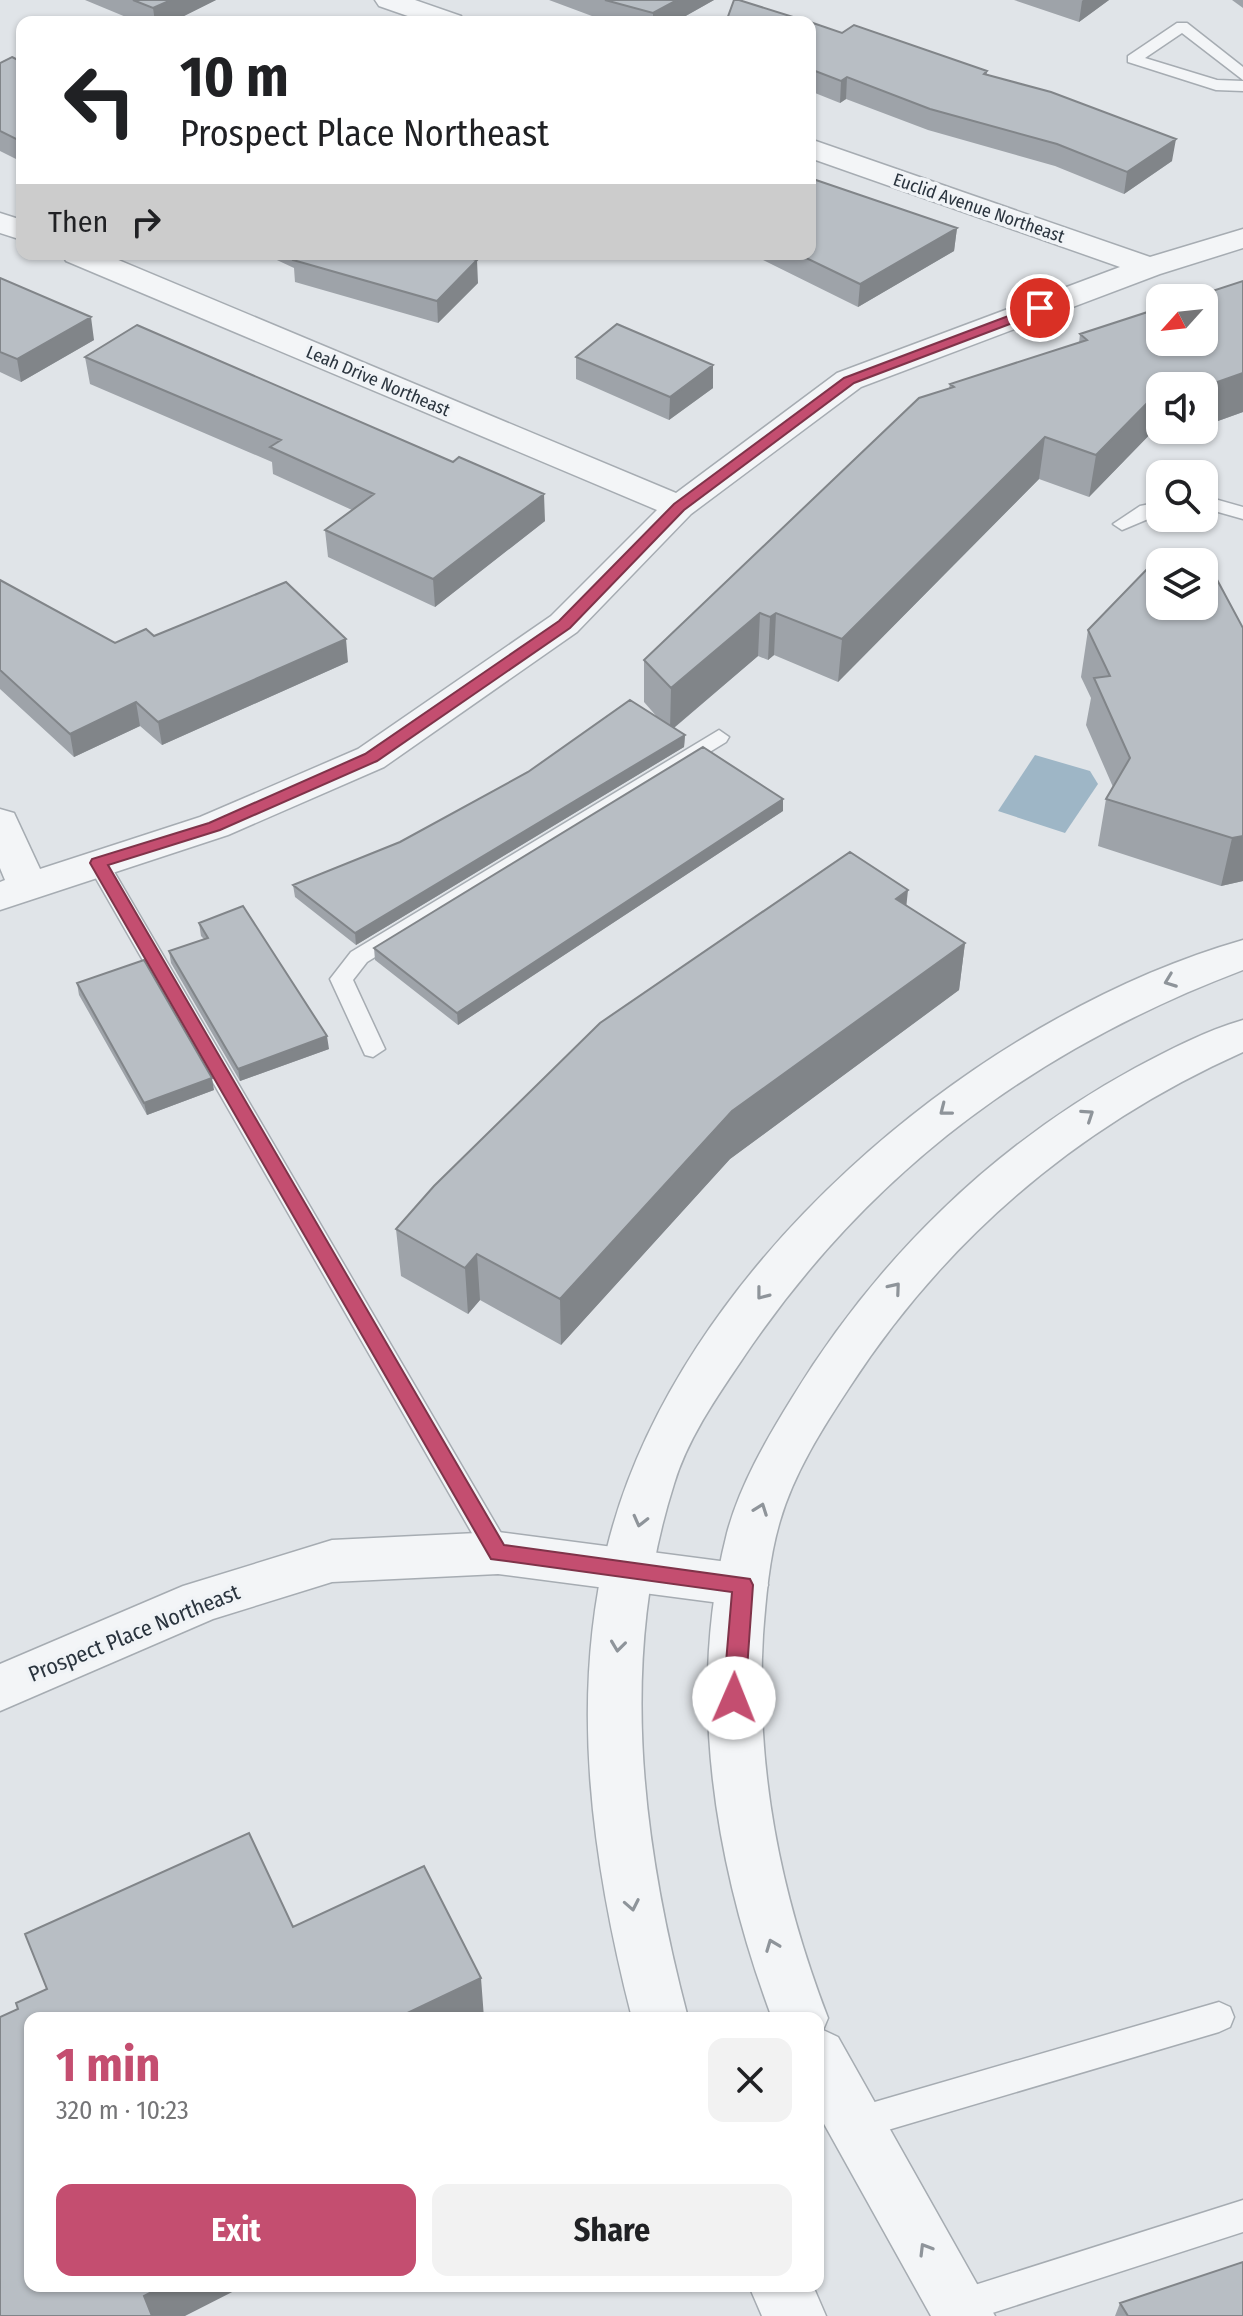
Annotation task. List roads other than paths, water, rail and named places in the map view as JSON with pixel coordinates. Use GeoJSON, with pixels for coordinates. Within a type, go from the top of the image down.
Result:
{"type":"FeatureCollection","features":[{"type":"Feature","properties":{"kind":"street"},"geometry":{"type":"LineString","coordinates":[[389,0],[434,16]]}},
{"type":"Feature","properties":{"kind":"street","name":"Euclid Avenue Northeast"},"geometry":{"type":"LineString","coordinates":[[816,150],[1149,267]]}},
{"type":"Feature","properties":{"kind":"street"},"geometry":{"type":"LineString","coordinates":[[0,822],[14,891],[214,826],[371,758],[564,624],[679,507],[849,380],[1149,267],[1243,238]]}},
{"type":"Feature","properties":{"kind":"street","name":"Leah Drive Northeast"},"geometry":{"type":"LineString","coordinates":[[91,260],[679,507]]}},
{"type":"Feature","properties":{"kind":"street"},"geometry":{"type":"LineString","coordinates":[[658,2012],[643,1958],[624,1864],[614,1759],[616,1661],[628,1569],[650,1483],[695,1395],[746,1314],[803,1242],[866,1177],[974,1087],[1094,1015],[1152,988],[1243,954]]}},
{"type":"Feature","properties":{"kind":"street"},"geometry":{"type":"LineString","coordinates":[[798,2012],[767,1931],[743,1818],[735,1756],[734,1668],[743,1585],[758,1511],[795,1433],[841,1358],[892,1289],[948,1227],[1048,1142],[1102,1106],[1158,1073],[1243,1035]]}},
{"type":"Feature","properties":{"kind":"street","name":"Prospect Place Northeast"},"geometry":{"type":"LineString","coordinates":[[0,1688],[201,1601],[332,1561],[498,1553],[743,1585]]}},
{"type":"Feature","properties":{"kind":"street"},"geometry":{"type":"LineString","coordinates":[[824,2067],[962,2311]]}},
{"type":"Feature","properties":{"kind":"street"},"geometry":{"type":"LineString","coordinates":[[782,2292],[796,2316]]}},
{"type":"Feature","properties":{"kind":"lane"},"geometry":{"type":"LineString","coordinates":[[1243,75],[1182,26],[1133,59],[1216,85],[1243,86]]}},
{"type":"Feature","properties":{"kind":"lane"},"geometry":{"type":"LineString","coordinates":[[1218,505],[1243,511]]}},
{"type":"Feature","properties":{"kind":"lane"},"geometry":{"type":"LineString","coordinates":[[1122,524],[1146,511]]}},
{"type":"Feature","properties":{"kind":"lane"},"geometry":{"type":"LineString","coordinates":[[373,1049],[341,979],[359,957],[719,737]]}},
{"type":"Feature","properties":{"kind":"lane"},"geometry":{"type":"LineString","coordinates":[[98,863],[498,1553]]}},
{"type":"Feature","properties":{"kind":"lane"},"geometry":{"type":"LineString","coordinates":[[854,2124],[1219,2017]]}},
{"type":"Feature","properties":{"kind":"lane"},"geometry":{"type":"LineString","coordinates":[[962,2311],[1243,2216]]}},
{"type":"Feature","properties":{"kind":"water"},"geometry":{"type":"Polygon","coordinates":[[[1035,755],[1090,771],[1098,784],[1065,833],[998,811],[1035,755]]]}}]}
